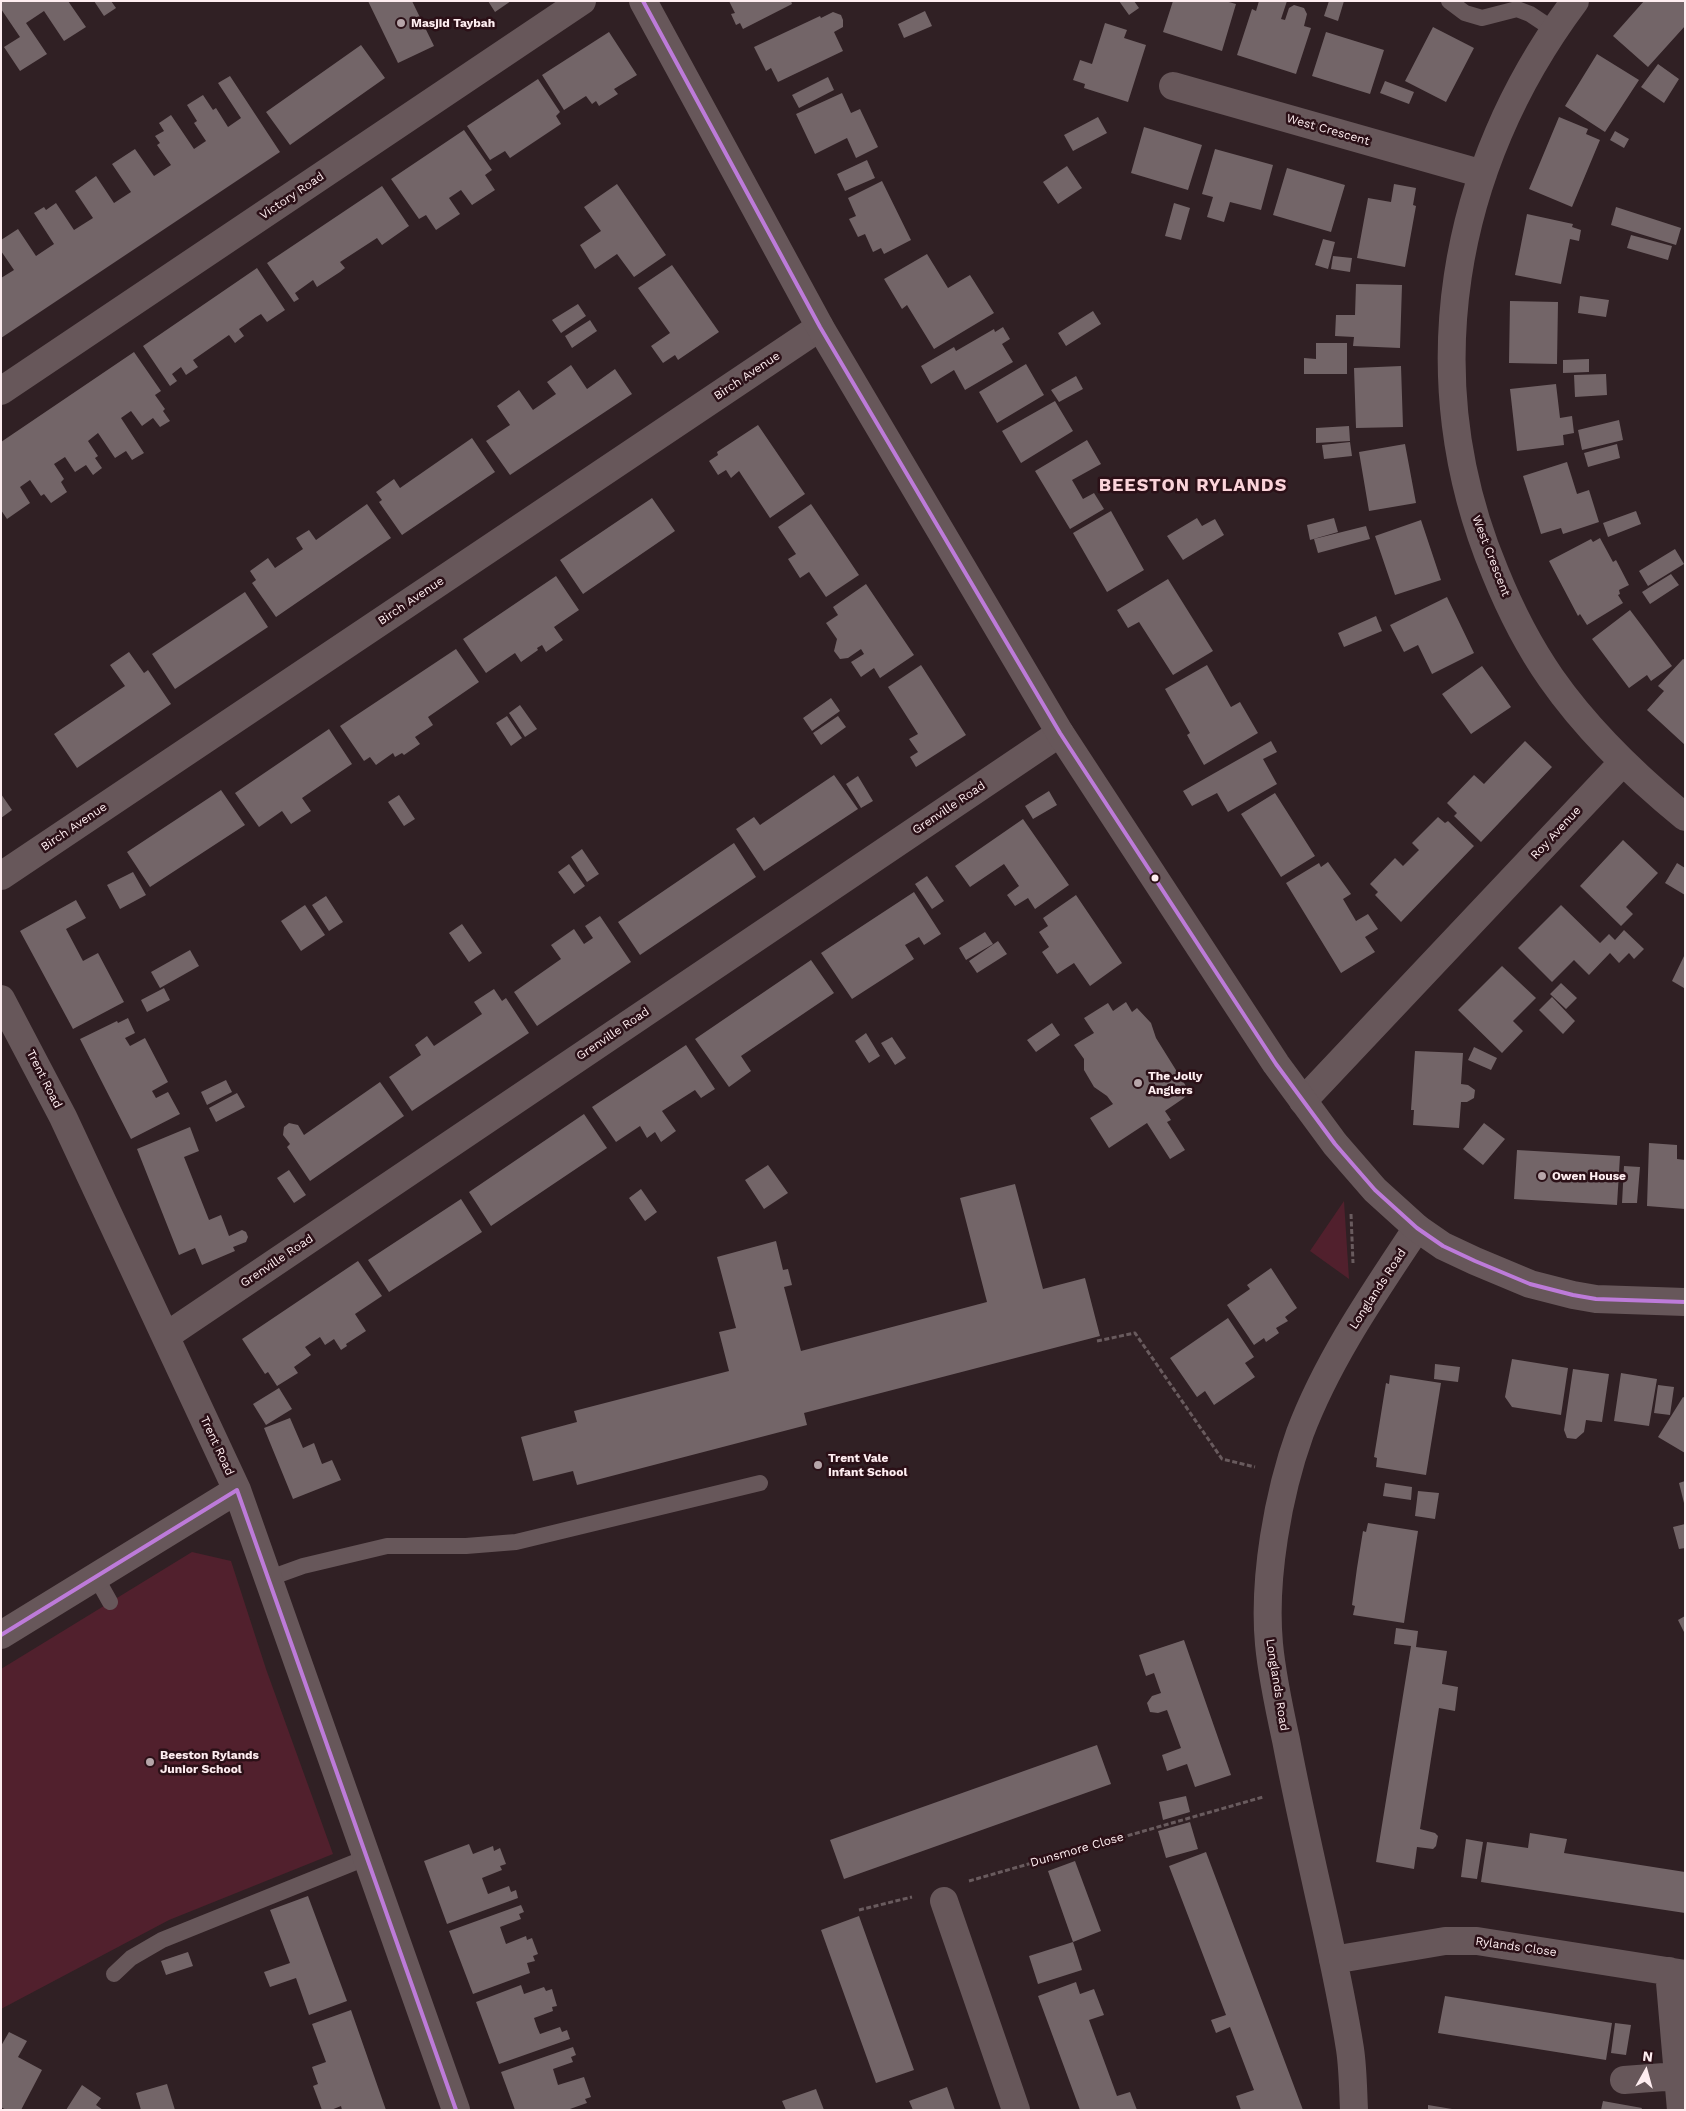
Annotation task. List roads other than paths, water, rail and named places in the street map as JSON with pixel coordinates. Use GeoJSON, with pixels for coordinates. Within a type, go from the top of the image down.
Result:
{"type":"FeatureCollection","features":[{"type":"Feature","properties":{"kind":"street","name":"Victory Road"},"geometry":{"type":"LineString","coordinates":[[1,392],[582,1]]}},
{"type":"Feature","properties":{"kind":"street"},"geometry":{"type":"LineString","coordinates":[[643,1],[820,327],[1060,733],[1271,1056],[1350,1162],[1375,1190],[1418,1228],[1443,1246],[1530,1284],[1596,1299],[1685,1302]]}},
{"type":"Feature","properties":{"kind":"street","name":"West Crescent"},"geometry":{"type":"LineString","coordinates":[[1575,1],[1554,30],[1525,79],[1482,174],[1470,214],[1458,266],[1452,313],[1454,407],[1457,433],[1467,489],[1479,534],[1525,638],[1550,677],[1581,717],[1623,762],[1685,817]]}},
{"type":"Feature","properties":{"kind":"street","name":"West Crescent"},"geometry":{"type":"LineString","coordinates":[[1173,86],[1482,174]]}},
{"type":"Feature","properties":{"kind":"street","name":"Birch Avenue"},"geometry":{"type":"LineString","coordinates":[[1,876],[820,327]]}},
{"type":"Feature","properties":{"kind":"street","name":"Grenville Road"},"geometry":{"type":"LineString","coordinates":[[166,1336],[1060,733]]}},
{"type":"Feature","properties":{"kind":"street","name":"Roy Avenue"},"geometry":{"type":"LineString","coordinates":[[1303,1100],[1623,762]]}},
{"type":"Feature","properties":{"kind":"street","name":"Trent Road"},"geometry":{"type":"LineString","coordinates":[[1,999],[63,1117],[237,1490],[456,2110]]}},
{"type":"Feature","properties":{"kind":"street","name":"Longlands Road"},"geometry":{"type":"LineString","coordinates":[[1354,2110],[1350,2051],[1333,1960],[1295,1788],[1269,1643],[1271,1562],[1276,1521],[1300,1434],[1330,1367],[1355,1323],[1418,1228]]}},
{"type":"Feature","properties":{"kind":"street"},"geometry":{"type":"LineString","coordinates":[[1,1634],[237,1490]]}},
{"type":"Feature","properties":{"kind":"street"},"geometry":{"type":"LineString","coordinates":[[952,1892],[1016,2110]]}},
{"type":"Feature","properties":{"kind":"street","name":"Rylands Close"},"geometry":{"type":"LineString","coordinates":[[1333,1960],[1445,1941],[1478,1941],[1677,1973],[1678,2076],[1681,2110]]}},
{"type":"Feature","properties":{"kind":"street"},"geometry":{"type":"LineString","coordinates":[[1624,2080],[1678,2076]]}},
{"type":"Feature","properties":{"kind":"lane"},"geometry":{"type":"LineString","coordinates":[[1449,1],[1465,13],[1482,18],[1517,9],[1530,14],[1554,30]]}},
{"type":"Feature","properties":{"kind":"lane"},"geometry":{"type":"LineString","coordinates":[[267,1579],[303,1566],[388,1546],[466,1546],[516,1542],[760,1483]]}},
{"type":"Feature","properties":{"kind":"lane"},"geometry":{"type":"LineString","coordinates":[[96,1577],[110,1602]]}},
{"type":"Feature","properties":{"kind":"lane"},"geometry":{"type":"LineString","coordinates":[[114,1974],[131,1958],[170,1936],[368,1857]]}},
{"type":"Feature","properties":{"kind":"place","name":"Masjid Taybah"},"geometry":{"type":"Point","coordinates":[401,23]}},
{"type":"Feature","properties":{"kind":"place","name":"The Jolly Anglers"},"geometry":{"type":"Point","coordinates":[1138,1083]}},
{"type":"Feature","properties":{"kind":"place","name":"Owen House"},"geometry":{"type":"Point","coordinates":[1542,1176]}},
{"type":"Feature","properties":{"kind":"place","name":"Trent Vale Infant School"},"geometry":{"type":"Point","coordinates":[818,1465]}},
{"type":"Feature","properties":{"kind":"place","name":"Beeston Rylands Junior School"},"geometry":{"type":"Point","coordinates":[150,1762]}},
{"type":"Feature","properties":{"kind":"district","name":"BEESTON RYLANDS"},"geometry":{"type":"Point","coordinates":[1193,486]}}]}
